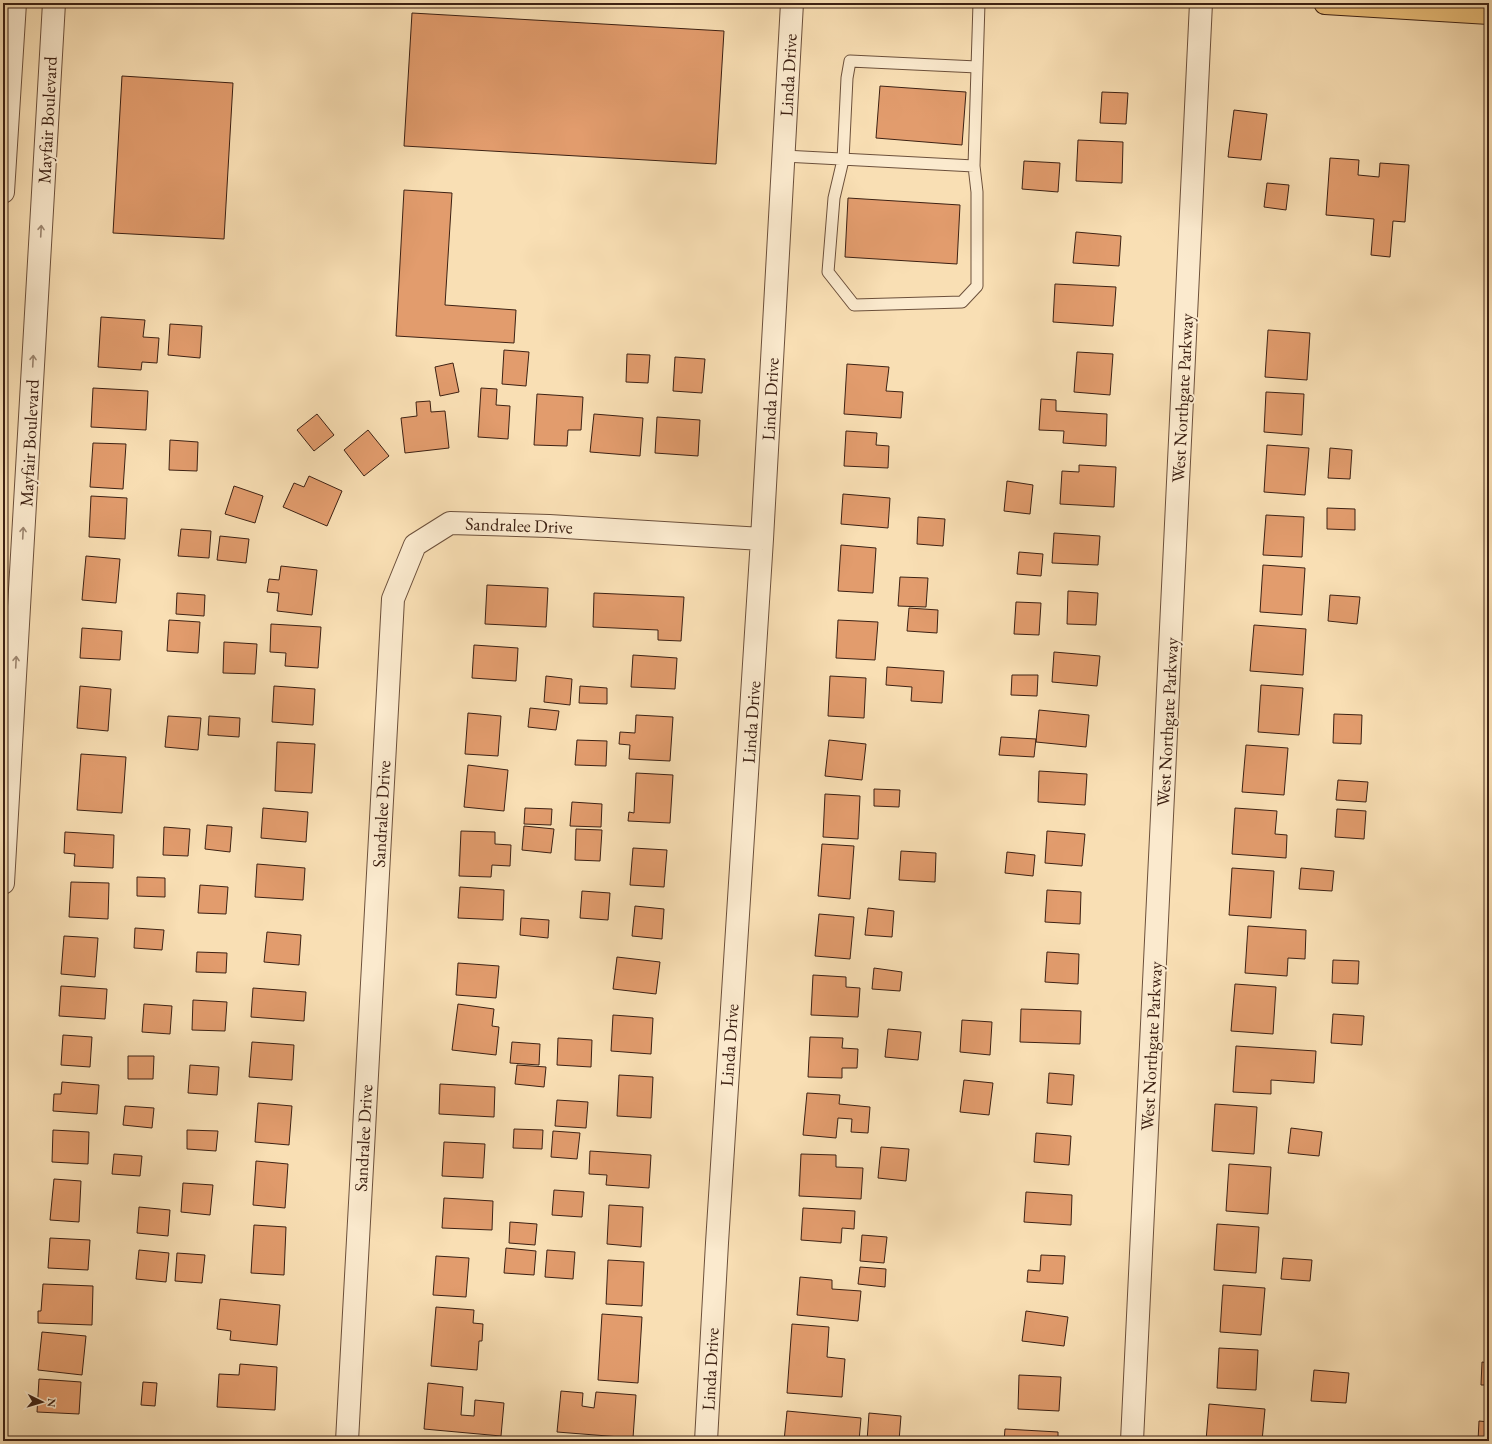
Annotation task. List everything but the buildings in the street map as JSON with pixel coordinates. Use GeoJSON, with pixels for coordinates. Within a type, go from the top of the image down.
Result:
{"type":"FeatureCollection","features":[{"type":"Feature","properties":{"kind":"main road"},"geometry":{"type":"LineString","coordinates":[[1325,3],[1489,13]]}},
{"type":"Feature","properties":{"kind":"street"},"geometry":{"type":"LineString","coordinates":[[3,192],[14,3]]}},
{"type":"Feature","properties":{"kind":"street","name":"Mayfair Boulevard"},"geometry":{"type":"LineString","coordinates":[[3,883],[9,686],[54,3]]}},
{"type":"Feature","properties":{"kind":"street","name":"Linda Drive"},"geometry":{"type":"LineString","coordinates":[[706,1441],[716,1250],[762,539],[792,3]]}},
{"type":"Feature","properties":{"kind":"street","name":"West Northgate Parkway"},"geometry":{"type":"LineString","coordinates":[[1132,1441],[1201,3]]}},
{"type":"Feature","properties":{"kind":"street","name":"Sandralee Drive"},"geometry":{"type":"LineString","coordinates":[[347,1441],[393,599],[415,545],[450,523],[549,526],[762,539]]}},
{"type":"Feature","properties":{"kind":"lane"},"geometry":{"type":"LineString","coordinates":[[977,67],[850,61],[847,78],[843,160],[834,198],[828,272],[854,305],[962,302],[977,286],[977,192],[974,166],[979,3]]}},
{"type":"Feature","properties":{"kind":"lane"},"geometry":{"type":"LineString","coordinates":[[784,156],[974,166]]}}]}
